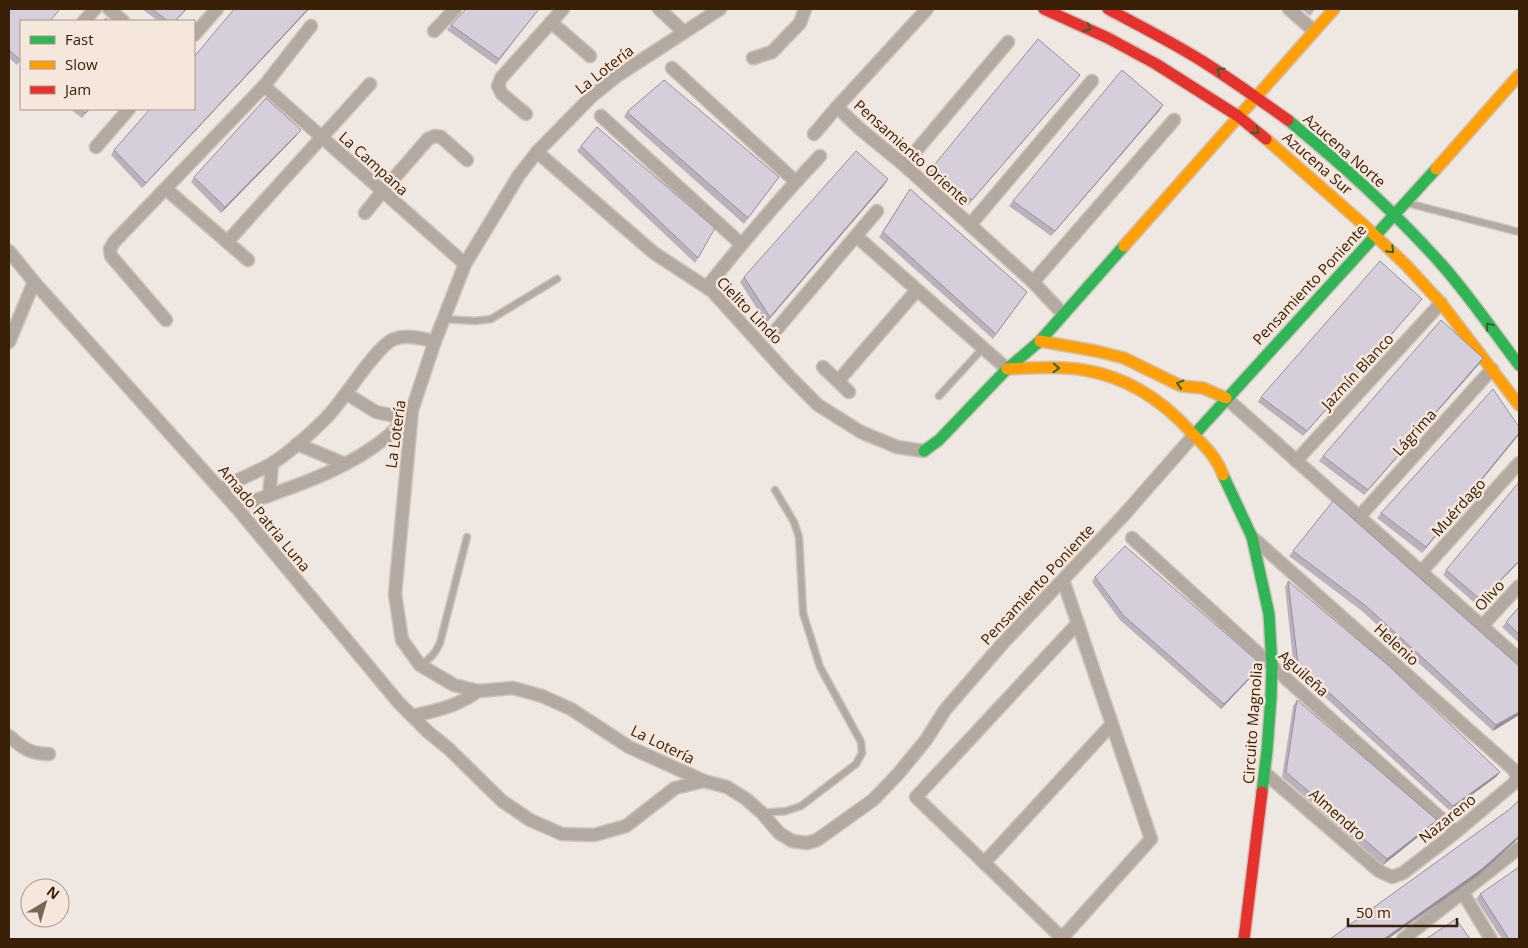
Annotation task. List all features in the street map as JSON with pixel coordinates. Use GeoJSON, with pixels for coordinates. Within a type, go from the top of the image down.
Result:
{"type":"FeatureCollection","features":[{"type":"Feature","properties":{"kind":"street"},"geometry":{"type":"LineString","coordinates":[[85,20],[95,9]]}},
{"type":"Feature","properties":{"kind":"street"},"geometry":{"type":"LineString","coordinates":[[109,9],[122,20]]}},
{"type":"Feature","properties":{"kind":"street"},"geometry":{"type":"LineString","coordinates":[[195,34],[217,9]]}},
{"type":"Feature","properties":{"kind":"street"},"geometry":{"type":"LineString","coordinates":[[434,31],[455,9]]}},
{"type":"Feature","properties":{"kind":"street"},"geometry":{"type":"LineString","coordinates":[[526,114],[502,94],[498,86],[501,78],[563,9]]}},
{"type":"Feature","properties":{"kind":"street"},"geometry":{"type":"LineString","coordinates":[[659,9],[684,32]]}},
{"type":"Feature","properties":{"kind":"street","name":"La Lotería"},"geometry":{"type":"LineString","coordinates":[[704,781],[629,747],[571,710],[542,696],[513,688],[478,691],[454,685],[420,665],[402,640],[395,594],[409,414],[464,264],[519,175],[537,152],[598,91],[617,76],[720,9]]}},
{"type":"Feature","properties":{"kind":"street"},"geometry":{"type":"LineString","coordinates":[[753,58],[772,52],[800,23],[805,9]]}},
{"type":"Feature","properties":{"kind":"street","name":"Pensamiento Oriente"},"geometry":{"type":"LineString","coordinates":[[928,9],[837,107],[1033,282],[1063,314]]}},
{"type":"Feature","properties":{"kind":"street","name":"Azucena Sur"},"geometry":{"type":"LineString","coordinates":[[1044,9],[1108,38],[1156,64],[1238,116],[1335,198],[1376,236],[1441,303],[1519,405]]}},
{"type":"Feature","properties":{"kind":"street","name":"Azucena Norte"},"geometry":{"type":"LineString","coordinates":[[1108,9],[1194,55],[1256,96],[1308,135],[1395,215],[1443,266],[1519,365]]}},
{"type":"Feature","properties":{"kind":"street"},"geometry":{"type":"LineString","coordinates":[[1289,9],[1314,31]]}},
{"type":"Feature","properties":{"kind":"street"},"geometry":{"type":"LineString","coordinates":[[924,451],[939,440],[1007,370],[1040,341],[1334,9]]}},
{"type":"Feature","properties":{"kind":"street"},"geometry":{"type":"LineString","coordinates":[[551,22],[590,56]]}},
{"type":"Feature","properties":{"kind":"street"},"geometry":{"type":"LineString","coordinates":[[166,320],[111,256],[110,249],[114,242],[264,86],[310,26]]}},
{"type":"Feature","properties":{"kind":"street"},"geometry":{"type":"LineString","coordinates":[[904,165],[1008,42]]}},
{"type":"Feature","properties":{"kind":"street"},"geometry":{"type":"LineString","coordinates":[[672,68],[795,181]]}},
{"type":"Feature","properties":{"kind":"street","name":"Pensamiento Poniente"},"geometry":{"type":"LineString","coordinates":[[502,801],[530,820],[562,834],[594,835],[626,826],[675,788],[704,781],[727,787],[746,799],[762,813],[779,833],[792,841],[807,843],[817,840],[873,800],[898,774],[926,740],[945,710],[1003,643],[1123,516],[1226,398],[1376,236],[1519,75]]}},
{"type":"Feature","properties":{"kind":"street"},"geometry":{"type":"LineString","coordinates":[[970,225],[1092,81]]}},
{"type":"Feature","properties":{"kind":"street"},"geometry":{"type":"LineString","coordinates":[[227,242],[370,84]]}},
{"type":"Feature","properties":{"kind":"street","name":"La Campana"},"geometry":{"type":"LineString","coordinates":[[264,86],[464,264]]}},
{"type":"Feature","properties":{"kind":"street"},"geometry":{"type":"LineString","coordinates":[[814,134],[837,107]]}},
{"type":"Feature","properties":{"kind":"street"},"geometry":{"type":"LineString","coordinates":[[96,147],[128,110]]}},
{"type":"Feature","properties":{"kind":"street"},"geometry":{"type":"LineString","coordinates":[[601,116],[741,244]]}},
{"type":"Feature","properties":{"kind":"street"},"geometry":{"type":"LineString","coordinates":[[1033,282],[1174,120]]}},
{"type":"Feature","properties":{"kind":"street"},"geometry":{"type":"LineString","coordinates":[[365,212],[428,139],[435,136],[441,137],[467,160]]}},
{"type":"Feature","properties":{"kind":"street","name":"Cielito Lindo"},"geometry":{"type":"LineString","coordinates":[[537,152],[654,254],[707,287],[818,405],[861,432],[897,447],[924,451]]}},
{"type":"Feature","properties":{"kind":"street"},"geometry":{"type":"LineString","coordinates":[[707,287],[795,181],[820,156]]}},
{"type":"Feature","properties":{"kind":"street"},"geometry":{"type":"LineString","coordinates":[[166,189],[248,260]]}},
{"type":"Feature","properties":{"kind":"street"},"geometry":{"type":"LineString","coordinates":[[776,330],[877,211]]}},
{"type":"Feature","properties":{"kind":"street"},"geometry":{"type":"LineString","coordinates":[[856,236],[1007,370]]}},
{"type":"Feature","properties":{"kind":"street","name":"Amado Patria Luna"},"geometry":{"type":"LineString","coordinates":[[9,251],[34,282],[220,488],[399,703],[502,801]]}},
{"type":"Feature","properties":{"kind":"street"},"geometry":{"type":"LineString","coordinates":[[9,342],[34,282]]}},
{"type":"Feature","properties":{"kind":"street"},"geometry":{"type":"LineString","coordinates":[[838,381],[917,290]]}},
{"type":"Feature","properties":{"kind":"street","name":"Jazmín Blanco"},"geometry":{"type":"LineString","coordinates":[[1296,461],[1441,303]]}},
{"type":"Feature","properties":{"kind":"street"},"geometry":{"type":"LineString","coordinates":[[220,488],[272,464],[297,444],[328,416],[378,353],[393,339],[408,336],[435,341]]}},
{"type":"Feature","properties":{"kind":"street"},"geometry":{"type":"LineString","coordinates":[[1040,341],[1124,358],[1182,386],[1203,388],[1226,398],[1519,659]]}},
{"type":"Feature","properties":{"kind":"street"},"geometry":{"type":"LineString","coordinates":[[823,366],[849,392]]}},
{"type":"Feature","properties":{"kind":"street","name":"Circuito Magnolia"},"geometry":{"type":"LineString","coordinates":[[1007,370],[1052,368],[1084,370],[1116,379],[1140,389],[1161,403],[1178,418],[1216,460],[1252,538],[1269,614],[1272,666],[1265,773],[1244,939]]}},
{"type":"Feature","properties":{"kind":"street","name":"Lágrima"},"geometry":{"type":"LineString","coordinates":[[1359,517],[1492,369]]}},
{"type":"Feature","properties":{"kind":"street"},"geometry":{"type":"LineString","coordinates":[[347,394],[376,412],[409,414]]}},
{"type":"Feature","properties":{"kind":"street"},"geometry":{"type":"LineString","coordinates":[[236,507],[317,478],[364,454],[390,435],[409,414]]}},
{"type":"Feature","properties":{"kind":"street"},"geometry":{"type":"LineString","coordinates":[[297,444],[345,464]]}},
{"type":"Feature","properties":{"kind":"street","name":"Muérdago"},"geometry":{"type":"LineString","coordinates":[[1422,572],[1519,463]]}},
{"type":"Feature","properties":{"kind":"street"},"geometry":{"type":"LineString","coordinates":[[269,496],[272,464]]}},
{"type":"Feature","properties":{"kind":"street","name":"Aguileña"},"geometry":{"type":"LineString","coordinates":[[1132,538],[1456,832]]}},
{"type":"Feature","properties":{"kind":"street","name":"Helenio"},"geometry":{"type":"LineString","coordinates":[[1252,538],[1513,769],[1518,777]]}},
{"type":"Feature","properties":{"kind":"street"},"geometry":{"type":"LineString","coordinates":[[1063,580],[1078,623],[1151,839],[1062,938],[916,797],[1078,623]]}},
{"type":"Feature","properties":{"kind":"street","name":"Olivo"},"geometry":{"type":"LineString","coordinates":[[1482,626],[1519,586]]}},
{"type":"Feature","properties":{"kind":"street"},"geometry":{"type":"LineString","coordinates":[[412,716],[445,709],[478,691]]}},
{"type":"Feature","properties":{"kind":"street"},"geometry":{"type":"LineString","coordinates":[[984,863],[1112,724]]}},
{"type":"Feature","properties":{"kind":"street"},"geometry":{"type":"LineString","coordinates":[[9,736],[21,747],[37,754],[49,754]]}},
{"type":"Feature","properties":{"kind":"street","name":"Almendro"},"geometry":{"type":"LineString","coordinates":[[1265,773],[1379,871],[1392,878]]}},
{"type":"Feature","properties":{"kind":"street","name":"Nazareno"},"geometry":{"type":"LineString","coordinates":[[1392,878],[1404,873],[1456,832],[1513,784],[1518,777]]}},
{"type":"Feature","properties":{"kind":"street"},"geometry":{"type":"LineString","coordinates":[[1404,939],[1519,848]]}},
{"type":"Feature","properties":{"kind":"street"},"geometry":{"type":"LineString","coordinates":[[1463,893],[1491,939]]}},
{"type":"Feature","properties":{"kind":"lane"},"geometry":{"type":"LineString","coordinates":[[1405,203],[1519,232]]}},
{"type":"Feature","properties":{"kind":"lane"},"geometry":{"type":"LineString","coordinates":[[444,319],[474,321],[491,318],[557,279]]}},
{"type":"Feature","properties":{"kind":"lane"},"geometry":{"type":"LineString","coordinates":[[939,396],[983,348]]}},
{"type":"Feature","properties":{"kind":"lane"},"geometry":{"type":"LineString","coordinates":[[762,813],[786,811],[801,806],[856,764],[862,753],[861,742],[820,667],[803,613],[799,537],[794,522],[775,490]]}},
{"type":"Feature","properties":{"kind":"lane"},"geometry":{"type":"LineString","coordinates":[[420,665],[435,653],[440,643],[467,537]]}},
{"type":"Feature","properties":{"kind":"building"},"geometry":{"type":"Polygon","coordinates":[[[9,9],[60,9],[51,20],[20,20],[20,60],[9,50],[9,9]]]}},
{"type":"Feature","properties":{"kind":"building"},"geometry":{"type":"Polygon","coordinates":[[[152,9],[186,9],[176,20],[167,20],[152,9]]]}},
{"type":"Feature","properties":{"kind":"building"},"geometry":{"type":"Polygon","coordinates":[[[234,9],[308,9],[146,183],[114,150],[149,110],[195,110],[195,56],[234,9]]]}},
{"type":"Feature","properties":{"kind":"building"},"geometry":{"type":"Polygon","coordinates":[[[466,9],[539,9],[499,59],[451,25],[466,9]]]}},
{"type":"Feature","properties":{"kind":"building"},"geometry":{"type":"Polygon","coordinates":[[[1038,39],[1080,75],[972,200],[930,170],[1038,39]]]}},
{"type":"Feature","properties":{"kind":"building"},"geometry":{"type":"Polygon","coordinates":[[[1122,70],[1163,105],[1055,231],[1013,201],[1122,70]]]}},
{"type":"Feature","properties":{"kind":"building"},"geometry":{"type":"Polygon","coordinates":[[[664,80],[779,177],[748,218],[627,112],[664,80]]]}},
{"type":"Feature","properties":{"kind":"building"},"geometry":{"type":"Polygon","coordinates":[[[266,98],[301,130],[225,207],[194,177],[266,98]]]}},
{"type":"Feature","properties":{"kind":"building"},"geometry":{"type":"Polygon","coordinates":[[[597,127],[715,228],[698,258],[581,146],[597,127]]]}},
{"type":"Feature","properties":{"kind":"building"},"geometry":{"type":"Polygon","coordinates":[[[856,151],[888,179],[770,317],[744,277],[856,151]]]}},
{"type":"Feature","properties":{"kind":"building"},"geometry":{"type":"Polygon","coordinates":[[[910,189],[1027,292],[996,334],[883,232],[910,189]]]}},
{"type":"Feature","properties":{"kind":"building"},"geometry":{"type":"Polygon","coordinates":[[[1380,261],[1422,299],[1307,431],[1261,397],[1380,261]]]}},
{"type":"Feature","properties":{"kind":"building"},"geometry":{"type":"Polygon","coordinates":[[[1441,320],[1483,358],[1368,490],[1323,456],[1441,320]]]}},
{"type":"Feature","properties":{"kind":"building"},"geometry":{"type":"Polygon","coordinates":[[[1493,389],[1519,427],[1519,433],[1426,547],[1381,513],[1493,389]]]}},
{"type":"Feature","properties":{"kind":"building"},"geometry":{"type":"Polygon","coordinates":[[[1519,482],[1519,561],[1481,600],[1446,570],[1519,482]]]}},
{"type":"Feature","properties":{"kind":"building"},"geometry":{"type":"Polygon","coordinates":[[[1333,501],[1519,666],[1519,712],[1496,725],[1366,606],[1293,551],[1333,501]]]}},
{"type":"Feature","properties":{"kind":"building"},"geometry":{"type":"Polygon","coordinates":[[[1125,546],[1262,665],[1224,704],[1123,615],[1095,577],[1125,546]]]}},
{"type":"Feature","properties":{"kind":"building"},"geometry":{"type":"Polygon","coordinates":[[[1288,581],[1389,666],[1500,772],[1453,806],[1298,664],[1288,581]]]}},
{"type":"Feature","properties":{"kind":"building"},"geometry":{"type":"Polygon","coordinates":[[[1519,607],[1519,634],[1506,622],[1519,607]]]}},
{"type":"Feature","properties":{"kind":"building"},"geometry":{"type":"Polygon","coordinates":[[[1297,700],[1437,820],[1387,859],[1286,772],[1297,700]]]}},
{"type":"Feature","properties":{"kind":"building"},"geometry":{"type":"Polygon","coordinates":[[[1519,800],[1519,836],[1482,869],[1384,939],[1330,939],[1510,809],[1519,800]]]}},
{"type":"Feature","properties":{"kind":"building"},"geometry":{"type":"Polygon","coordinates":[[[1519,867],[1519,939],[1509,939],[1480,894],[1519,867]]]}},
{"type":"Feature","properties":{"kind":"building"},"geometry":{"type":"Polygon","coordinates":[[[1456,919],[1470,939],[1426,939],[1456,919]]]}},
{"type":"Feature","properties":{"kind":"traffic: fast"},"geometry":{"type":"LineString","coordinates":[[1288,120],[1329,154],[1425,246],[1463,290],[1519,365]]}},
{"type":"Feature","properties":{"kind":"traffic: fast"},"geometry":{"type":"LineString","coordinates":[[1194,435],[1436,169]]}},
{"type":"Feature","properties":{"kind":"traffic: fast"},"geometry":{"type":"LineString","coordinates":[[924,451],[939,440],[1007,369],[1040,341],[1124,246]]}},
{"type":"Feature","properties":{"kind":"traffic: fast"},"geometry":{"type":"LineString","coordinates":[[1223,475],[1252,537],[1269,614],[1272,666],[1271,697],[1262,792]]}},
{"type":"Feature","properties":{"kind":"traffic: slow"},"geometry":{"type":"LineString","coordinates":[[1124,246],[1334,9]]}},
{"type":"Feature","properties":{"kind":"traffic: slow"},"geometry":{"type":"LineString","coordinates":[[1436,169],[1519,75]]}},
{"type":"Feature","properties":{"kind":"traffic: slow"},"geometry":{"type":"LineString","coordinates":[[1266,139],[1365,226],[1406,265],[1441,303],[1519,405]]}},
{"type":"Feature","properties":{"kind":"traffic: slow"},"geometry":{"type":"LineString","coordinates":[[1040,341],[1124,358],[1181,386],[1203,388],[1226,398]]}},
{"type":"Feature","properties":{"kind":"traffic: slow"},"geometry":{"type":"LineString","coordinates":[[1007,369],[1046,368],[1084,370],[1100,373],[1129,384],[1156,400],[1180,420],[1211,453],[1223,475]]}},
{"type":"Feature","properties":{"kind":"traffic: jam"},"geometry":{"type":"LineString","coordinates":[[1044,9],[1108,38],[1156,64],[1238,116],[1266,139]]}},
{"type":"Feature","properties":{"kind":"traffic: jam"},"geometry":{"type":"LineString","coordinates":[[1108,9],[1202,61],[1288,120]]}},
{"type":"Feature","properties":{"kind":"traffic: jam"},"geometry":{"type":"LineString","coordinates":[[1244,939],[1262,792]]}}]}
